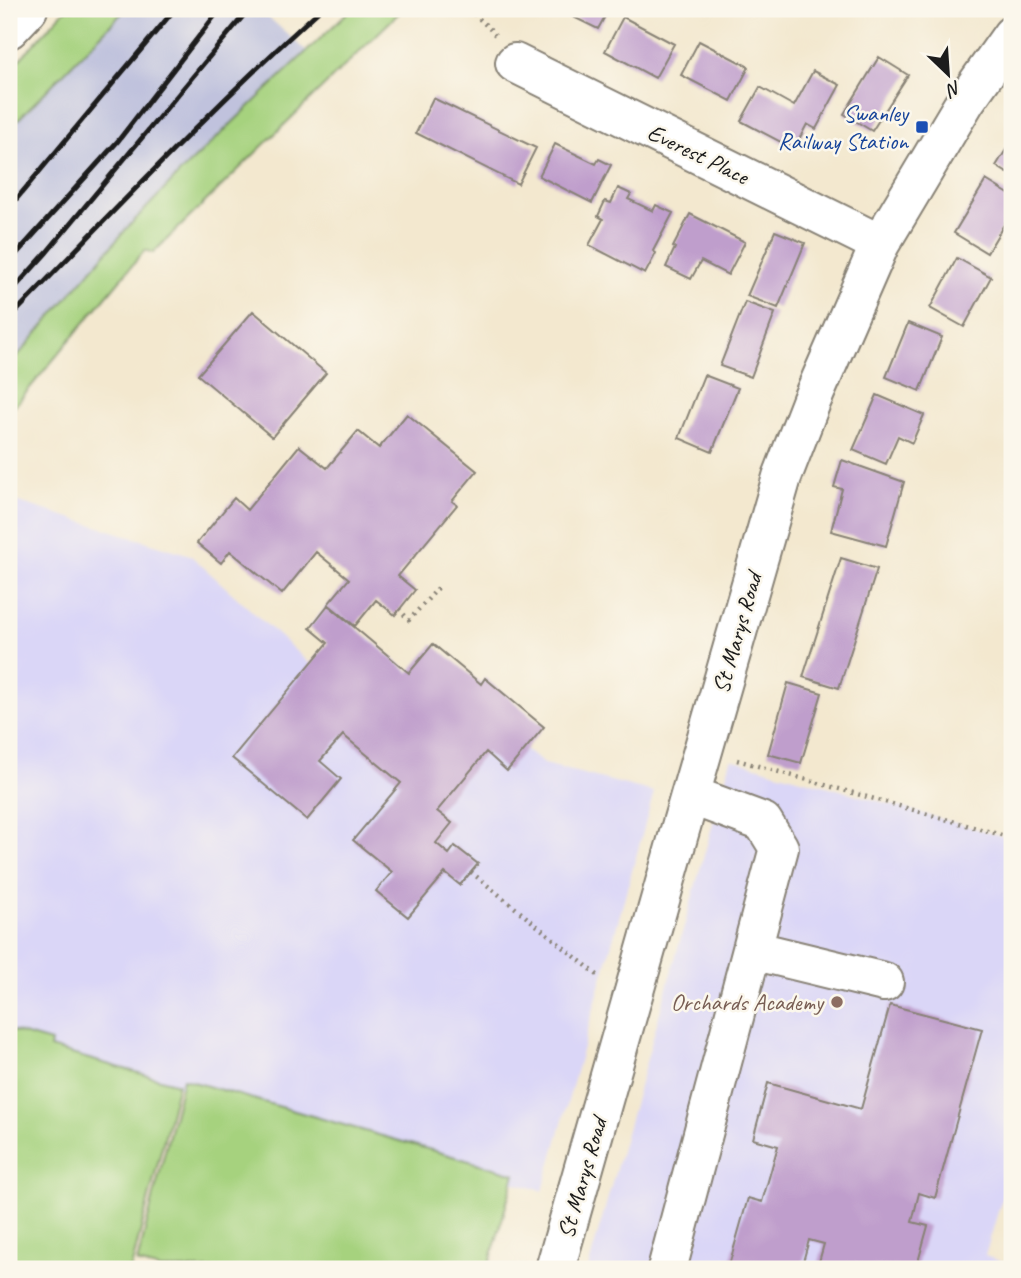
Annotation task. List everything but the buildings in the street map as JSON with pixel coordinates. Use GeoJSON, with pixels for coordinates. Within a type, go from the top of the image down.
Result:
{"type":"FeatureCollection","features":[{"type":"Feature","properties":{"kind":"street"},"geometry":{"type":"LineString","coordinates":[[9,29],[28,9]]}},
{"type":"Feature","properties":{"kind":"street","name":"St Marys Road"},"geometry":{"type":"LineString","coordinates":[[555,1269],[782,477],[811,402],[880,244],[966,100],[1012,36]]}},
{"type":"Feature","properties":{"kind":"street","name":"Everest Place"},"geometry":{"type":"LineString","coordinates":[[515,63],[880,244]]}},
{"type":"Feature","properties":{"kind":"street"},"geometry":{"type":"LineString","coordinates":[[667,1269],[779,849],[763,822],[690,794]]}},
{"type":"Feature","properties":{"kind":"street"},"geometry":{"type":"LineString","coordinates":[[752,950],[884,982]]}},
{"type":"Feature","properties":{"kind":"path"},"geometry":{"type":"LineString","coordinates":[[400,609],[409,620],[438,588]]}},
{"type":"Feature","properties":{"kind":"path"},"geometry":{"type":"LineString","coordinates":[[704,746],[731,759],[1012,838]]}},
{"type":"Feature","properties":{"kind":"path"},"geometry":{"type":"LineString","coordinates":[[471,872],[602,978],[639,974]]}},
{"type":"Feature","properties":{"kind":"shaded area"},"geometry":{"type":"Polygon","coordinates":[[[115,9],[259,9],[308,52],[184,169],[128,227],[9,366],[9,127],[115,9]]]}},
{"type":"Feature","properties":{"kind":"shaded area"},"geometry":{"type":"Polygon","coordinates":[[[9,499],[190,555],[310,664],[328,643],[309,627],[328,604],[409,672],[433,644],[480,683],[485,678],[544,726],[525,749],[544,764],[654,792],[543,1191],[9,1038],[9,499]]]}},
{"type":"Feature","properties":{"kind":"shaded area","name":"Orchards Academy"},"geometry":{"type":"Polygon","coordinates":[[[731,759],[1012,839],[1012,1164],[985,1256],[1012,1265],[1012,1269],[588,1269],[731,759]]]}},
{"type":"Feature","properties":{"kind":"green space"},"geometry":{"type":"Polygon","coordinates":[[[66,9],[126,9],[9,129],[9,71],[66,9]]]}},
{"type":"Feature","properties":{"kind":"green space"},"geometry":{"type":"Polygon","coordinates":[[[351,9],[403,9],[153,253],[145,250],[9,413],[9,366],[128,227],[184,169],[351,9]]]}},
{"type":"Feature","properties":{"kind":"green space"},"geometry":{"type":"Polygon","coordinates":[[[9,1030],[51,1042],[50,1048],[178,1084],[131,1269],[9,1269],[9,1030]]]}},
{"type":"Feature","properties":{"kind":"green space"},"geometry":{"type":"Polygon","coordinates":[[[183,1079],[515,1174],[488,1269],[160,1269],[137,1263],[183,1079]]]}},
{"type":"Feature","properties":{"kind":"railway"},"geometry":{"type":"LineString","coordinates":[[9,208],[175,9]]}},
{"type":"Feature","properties":{"kind":"railway"},"geometry":{"type":"LineString","coordinates":[[9,262],[118,141],[220,9]]}},
{"type":"Feature","properties":{"kind":"railway"},"geometry":{"type":"LineString","coordinates":[[9,294],[249,9]]}},
{"type":"Feature","properties":{"kind":"railway"},"geometry":{"type":"LineString","coordinates":[[9,319],[201,122],[321,9]]}},
{"type":"Feature","properties":{"kind":"place","name":"Swanley Railway Station"},"geometry":{"type":"Point","coordinates":[922,127]}},
{"type":"Feature","properties":{"kind":"place","name":"Orchards Academy"},"geometry":{"type":"Point","coordinates":[837,1002]}}]}
